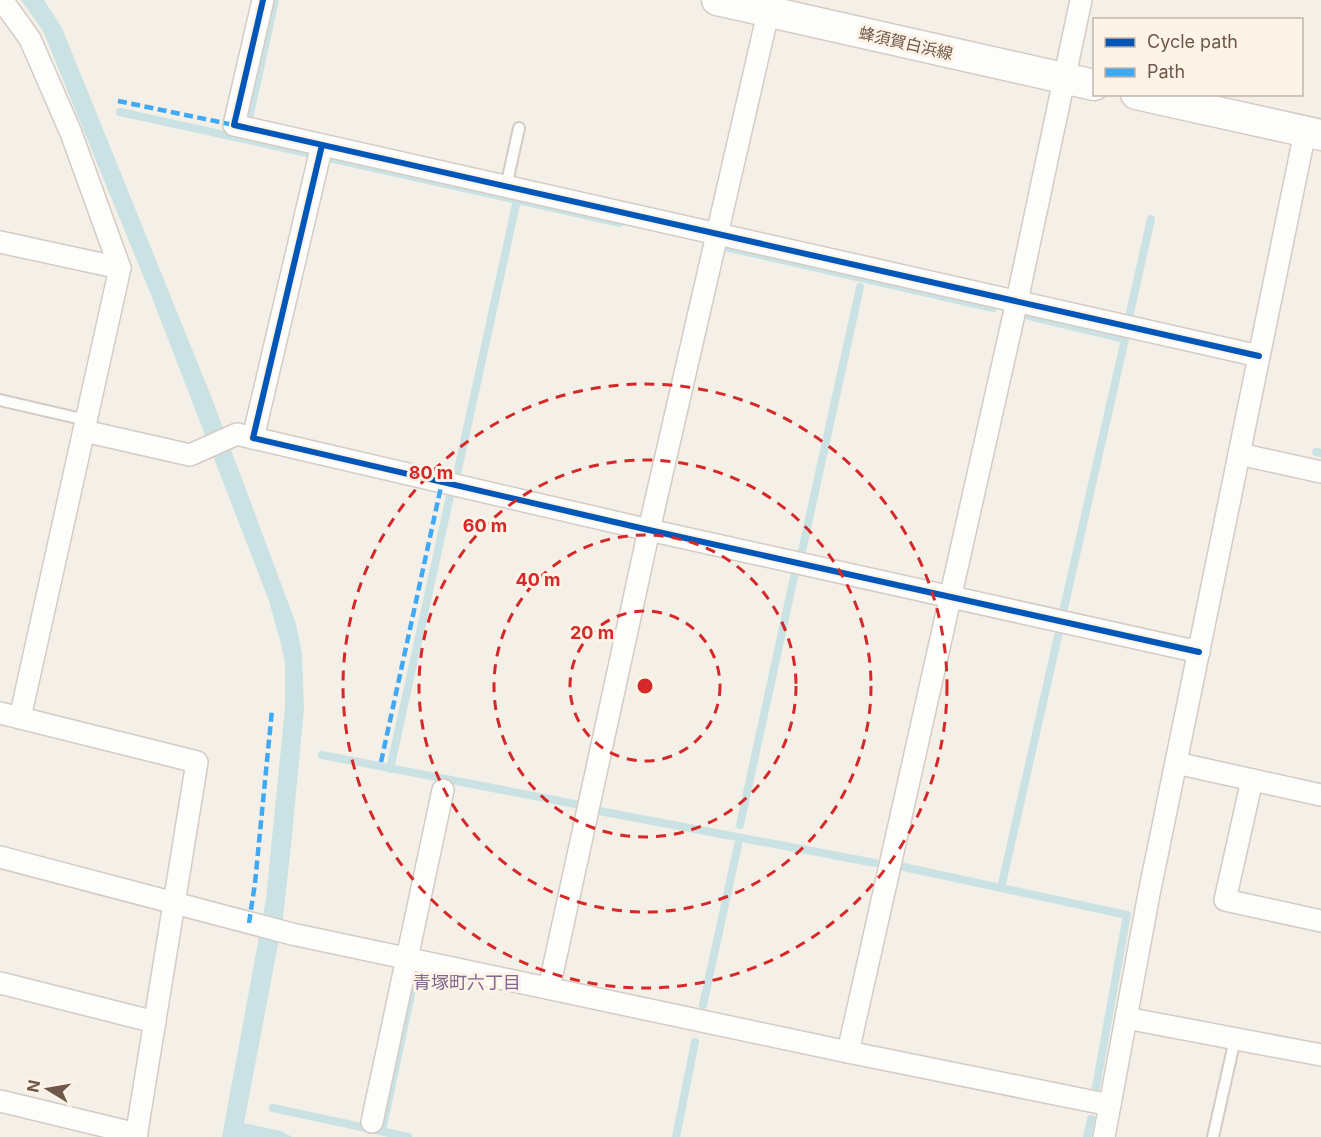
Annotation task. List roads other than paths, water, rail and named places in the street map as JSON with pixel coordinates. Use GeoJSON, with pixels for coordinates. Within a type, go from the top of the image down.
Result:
{"type":"FeatureCollection","features":[{"type":"Feature","properties":{"kind":"main road","name":"蜂須賀白浜線"},"geometry":{"type":"LineString","coordinates":[[717,0],[769,6],[1093,85]]}},
{"type":"Feature","properties":{"kind":"main road"},"geometry":{"type":"LineString","coordinates":[[1145,96],[1313,134]]}},
{"type":"Feature","properties":{"kind":"street"},"geometry":{"type":"LineString","coordinates":[[0,1101],[136,1136],[197,762],[10,715],[85,426],[120,268],[71,133],[30,39],[2,0]]}},
{"type":"Feature","properties":{"kind":"street"},"geometry":{"type":"LineString","coordinates":[[263,0],[234,125],[1259,356]]}},
{"type":"Feature","properties":{"kind":"street"},"geometry":{"type":"LineString","coordinates":[[848,1052],[1017,301],[1081,0]]}},
{"type":"Feature","properties":{"kind":"street"},"geometry":{"type":"LineString","coordinates":[[549,988],[649,530],[769,6]]}},
{"type":"Feature","properties":{"kind":"street"},"geometry":{"type":"LineString","coordinates":[[1104,1137],[1176,763],[1259,356],[1313,134]]}},
{"type":"Feature","properties":{"kind":"street"},"geometry":{"type":"LineString","coordinates":[[245,436],[322,145]]}},
{"type":"Feature","properties":{"kind":"street"},"geometry":{"type":"LineString","coordinates":[[0,242],[120,268]]}},
{"type":"Feature","properties":{"kind":"street"},"geometry":{"type":"LineString","coordinates":[[85,426],[190,455],[245,436],[649,530],[1199,652]]}},
{"type":"Feature","properties":{"kind":"street"},"geometry":{"type":"LineString","coordinates":[[1239,454],[1321,472]]}},
{"type":"Feature","properties":{"kind":"street"},"geometry":{"type":"LineString","coordinates":[[1176,763],[1321,795]]}},
{"type":"Feature","properties":{"kind":"street"},"geometry":{"type":"LineString","coordinates":[[1252,780],[1225,900],[1321,921]]}},
{"type":"Feature","properties":{"kind":"street"},"geometry":{"type":"LineString","coordinates":[[372,1122],[442,790]]}},
{"type":"Feature","properties":{"kind":"street"},"geometry":{"type":"LineString","coordinates":[[0,857],[292,934],[1110,1105]]}},
{"type":"Feature","properties":{"kind":"street"},"geometry":{"type":"LineString","coordinates":[[0,983],[154,1022]]}},
{"type":"Feature","properties":{"kind":"street"},"geometry":{"type":"LineString","coordinates":[[1126,1018],[1321,1055]]}},
{"type":"Feature","properties":{"kind":"lane"},"geometry":{"type":"LineString","coordinates":[[506,187],[519,128]]}},
{"type":"Feature","properties":{"kind":"lane"},"geometry":{"type":"LineString","coordinates":[[0,400],[85,426]]}},
{"type":"Feature","properties":{"kind":"lane"},"geometry":{"type":"LineString","coordinates":[[1213,1137],[1235,1039]]}},
{"type":"Feature","properties":{"kind":"water"},"geometry":{"type":"Polygon","coordinates":[[[21,0],[44,0],[62,28],[211,396],[296,624],[302,654],[304,709],[291,845],[283,918],[244,1123],[281,1131],[292,1137],[222,1137],[266,899],[285,708],[285,663],[281,644],[269,601],[151,295],[43,31],[21,0]]]}},
{"type":"Feature","properties":{"kind":"waterway"},"geometry":{"type":"LineString","coordinates":[[250,114],[275,0]]}},
{"type":"Feature","properties":{"kind":"waterway"},"geometry":{"type":"LineString","coordinates":[[120,112],[312,154]]}},
{"type":"Feature","properties":{"kind":"waterway"},"geometry":{"type":"LineString","coordinates":[[329,158],[620,223]]}},
{"type":"Feature","properties":{"kind":"waterway"},"geometry":{"type":"LineString","coordinates":[[457,474],[517,200]]}},
{"type":"Feature","properties":{"kind":"waterway"},"geometry":{"type":"LineString","coordinates":[[1129,317],[1151,219]]}},
{"type":"Feature","properties":{"kind":"waterway"},"geometry":{"type":"LineString","coordinates":[[725,247],[993,308]]}},
{"type":"Feature","properties":{"kind":"waterway"},"geometry":{"type":"LineString","coordinates":[[802,551],[860,287]]}},
{"type":"Feature","properties":{"kind":"waterway"},"geometry":{"type":"LineString","coordinates":[[1029,316],[1125,339],[1064,608]]}},
{"type":"Feature","properties":{"kind":"waterway"},"geometry":{"type":"LineString","coordinates":[[1316,452],[1321,453]]}},
{"type":"Feature","properties":{"kind":"waterway"},"geometry":{"type":"LineString","coordinates":[[390,769],[450,496]]}},
{"type":"Feature","properties":{"kind":"waterway"},"geometry":{"type":"LineString","coordinates":[[740,825],[794,577]]}},
{"type":"Feature","properties":{"kind":"waterway"},"geometry":{"type":"LineString","coordinates":[[1001,888],[1059,632]]}},
{"type":"Feature","properties":{"kind":"waterway"},"geometry":{"type":"LineString","coordinates":[[322,755],[575,804]]}},
{"type":"Feature","properties":{"kind":"waterway"},"geometry":{"type":"LineString","coordinates":[[594,810],[875,863]]}},
{"type":"Feature","properties":{"kind":"waterway"},"geometry":{"type":"LineString","coordinates":[[703,1005],[738,845]]}},
{"type":"Feature","properties":{"kind":"waterway"},"geometry":{"type":"LineString","coordinates":[[899,866],[1127,915],[1096,1087]]}},
{"type":"Feature","properties":{"kind":"waterway"},"geometry":{"type":"LineString","coordinates":[[382,1131],[415,975]]}},
{"type":"Feature","properties":{"kind":"waterway"},"geometry":{"type":"LineString","coordinates":[[676,1137],[695,1042]]}},
{"type":"Feature","properties":{"kind":"waterway"},"geometry":{"type":"LineString","coordinates":[[273,1108],[408,1137]]}},
{"type":"Feature","properties":{"kind":"waterway"},"geometry":{"type":"LineString","coordinates":[[1087,1137],[1091,1119]]}},
{"type":"Feature","properties":{"kind":"district","name":"青塚町六丁目"},"geometry":{"type":"Point","coordinates":[467,983]}}]}
